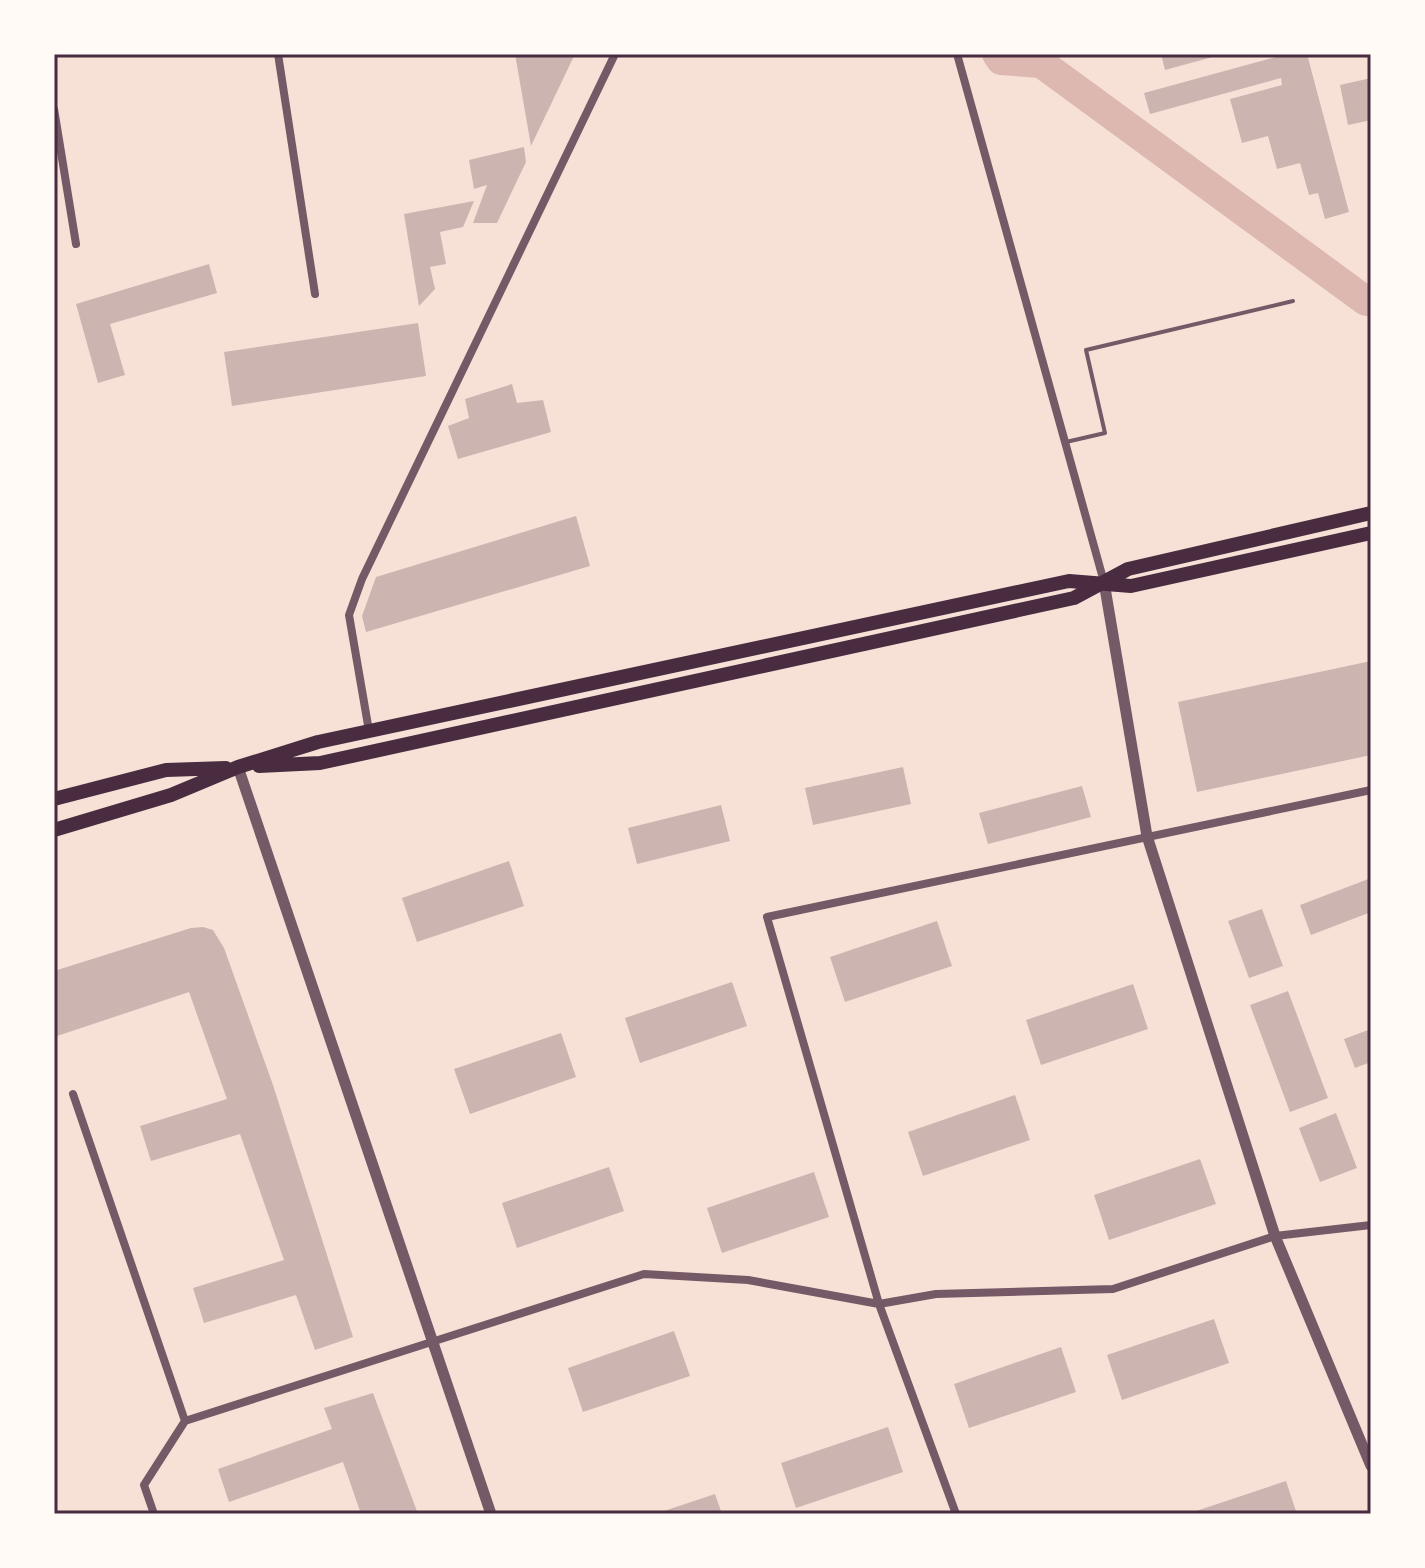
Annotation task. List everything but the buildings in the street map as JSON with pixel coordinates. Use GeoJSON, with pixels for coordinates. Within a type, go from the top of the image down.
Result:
{"type":"FeatureCollection","features":[{"type":"Feature","properties":{"kind":"main road"},"geometry":{"type":"LineString","coordinates":[[54,799],[166,770],[320,763],[1074,598],[1128,569],[1371,513]]}},
{"type":"Feature","properties":{"kind":"main road"},"geometry":{"type":"LineString","coordinates":[[54,830],[171,795],[238,767],[318,742],[1069,581],[1131,586],[1371,533]]}},
{"type":"Feature","properties":{"kind":"street"},"geometry":{"type":"LineString","coordinates":[[278,54],[315,294]]}},
{"type":"Feature","properties":{"kind":"street"},"geometry":{"type":"LineString","coordinates":[[369,732],[349,615],[362,579],[615,54]]}},
{"type":"Feature","properties":{"kind":"street"},"geometry":{"type":"LineString","coordinates":[[957,54],[1104,582],[1147,836],[1275,1236],[1371,1466]]}},
{"type":"Feature","properties":{"kind":"street"},"geometry":{"type":"LineString","coordinates":[[54,109],[76,244]]}},
{"type":"Feature","properties":{"kind":"street"},"geometry":{"type":"LineString","coordinates":[[238,767],[491,1514]]}},
{"type":"Feature","properties":{"kind":"street"},"geometry":{"type":"LineString","coordinates":[[956,1514],[879,1304],[767,917],[1371,790]]}},
{"type":"Feature","properties":{"kind":"street"},"geometry":{"type":"LineString","coordinates":[[73,1094],[185,1421]]}},
{"type":"Feature","properties":{"kind":"street"},"geometry":{"type":"LineString","coordinates":[[154,1514],[144,1485],[185,1421],[644,1274],[748,1280],[879,1304],[936,1294],[1113,1289],[1275,1236],[1371,1225]]}},
{"type":"Feature","properties":{"kind":"lane"},"geometry":{"type":"LineString","coordinates":[[1065,442],[1105,433],[1086,350],[1293,301]]}},
{"type":"Feature","properties":{"kind":"waterway"},"geometry":{"type":"LineString","coordinates":[[997,54],[1001,60],[1041,63],[1366,301]]}}]}
